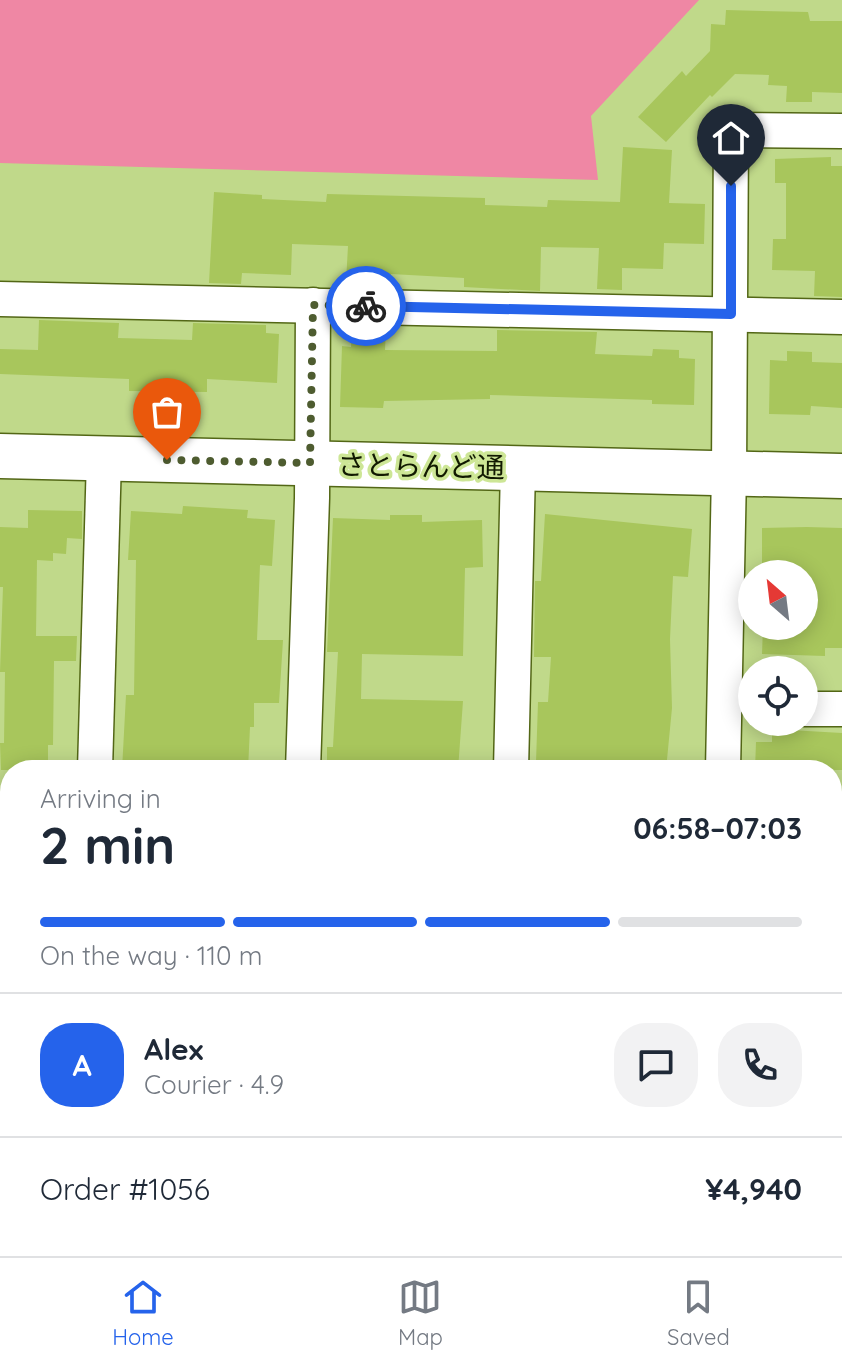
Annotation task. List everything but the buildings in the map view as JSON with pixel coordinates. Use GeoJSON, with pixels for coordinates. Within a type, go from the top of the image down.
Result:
{"type":"FeatureCollection","features":[{"type":"Feature","properties":{"kind":"street"},"geometry":{"type":"LineString","coordinates":[[725,760],[738,707],[729,473],[731,130],[842,131]]}},
{"type":"Feature","properties":{"kind":"street"},"geometry":{"type":"LineString","coordinates":[[0,299],[842,317]]}},
{"type":"Feature","properties":{"kind":"street"},"geometry":{"type":"LineString","coordinates":[[303,760],[312,498],[313,305]]}},
{"type":"Feature","properties":{"kind":"street","name":"さとらんど通"},"geometry":{"type":"LineString","coordinates":[[0,456],[842,476]]}},
{"type":"Feature","properties":{"kind":"street"},"geometry":{"type":"LineString","coordinates":[[95,760],[104,458]]}},
{"type":"Feature","properties":{"kind":"street"},"geometry":{"type":"LineString","coordinates":[[511,760],[518,468]]}},
{"type":"Feature","properties":{"kind":"street"},"geometry":{"type":"LineString","coordinates":[[818,709],[842,709]]}},
{"type":"Feature","properties":{"kind":"shaded area"},"geometry":{"type":"Polygon","coordinates":[[[0,0],[699,0],[591,116],[598,180],[0,163],[0,0]]]}},
{"type":"Feature","properties":{"kind":"way so far"},"geometry":{"type":"LineString","coordinates":[[167,460],[310,463],[313,305],[366,306]]}},
{"type":"Feature","properties":{"kind":"route"},"geometry":{"type":"LineString","coordinates":[[366,306],[731,314],[731,186]]}}]}
